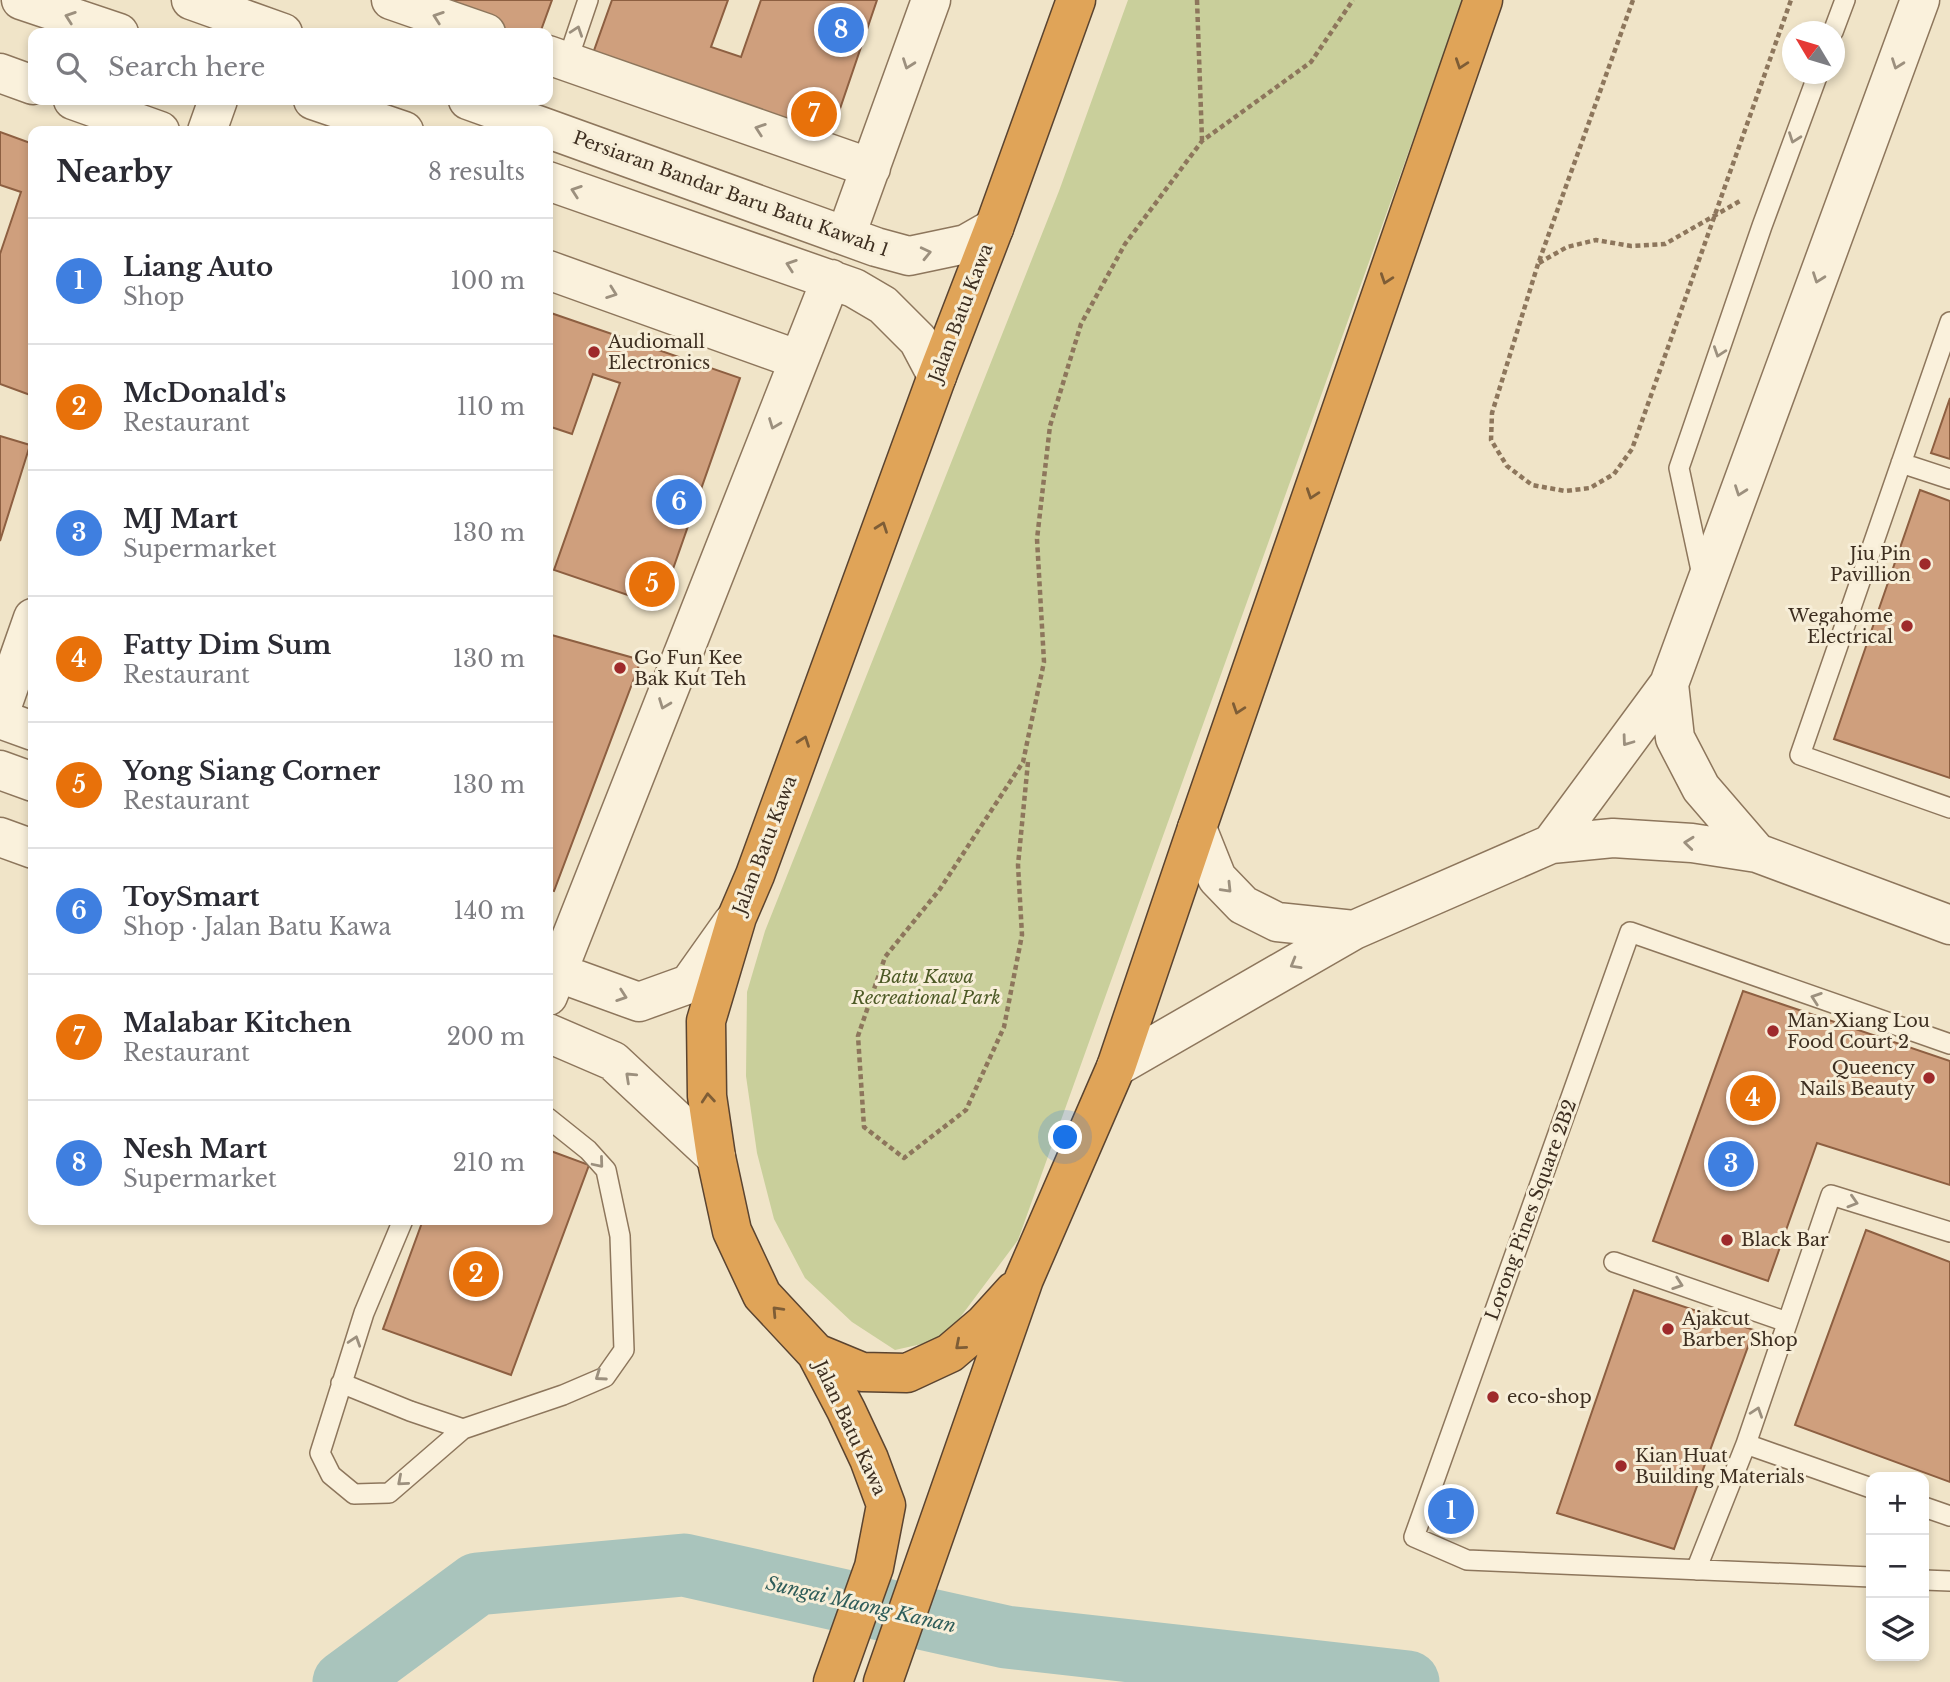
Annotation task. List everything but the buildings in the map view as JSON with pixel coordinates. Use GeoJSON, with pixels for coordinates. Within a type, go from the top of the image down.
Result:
{"type":"FeatureCollection","features":[{"type":"Feature","properties":{"kind":"highway","name":"Jalan Batu Kawa"},"geometry":{"type":"LineString","coordinates":[[836,1672],[874,1567],[886,1505],[869,1459],[816,1353],[762,1295],[732,1231],[716,1157],[707,1096],[706,1021],[737,917],[760,861],[1076,0]]}},
{"type":"Feature","properties":{"kind":"highway"},"geometry":{"type":"LineString","coordinates":[[886,1674],[1024,1279],[1116,1067],[1483,0]]}},
{"type":"Feature","properties":{"kind":"highway"},"geometry":{"type":"LineString","coordinates":[[816,1353],[862,1372],[907,1373],[950,1353],[984,1324],[1024,1279]]}},
{"type":"Feature","properties":{"kind":"street"},"geometry":{"type":"LineString","coordinates":[[21,0],[104,28]]}},
{"type":"Feature","properties":{"kind":"street"},"geometry":{"type":"LineString","coordinates":[[191,0],[271,28]]}},
{"type":"Feature","properties":{"kind":"street"},"geometry":{"type":"LineString","coordinates":[[391,0],[472,28]]}},
{"type":"Feature","properties":{"kind":"street"},"geometry":{"type":"LineString","coordinates":[[846,235],[931,0]]}},
{"type":"Feature","properties":{"kind":"street"},"geometry":{"type":"LineString","coordinates":[[1551,844],[1669,684],[1920,0]]}},
{"type":"Feature","properties":{"kind":"street"},"geometry":{"type":"LineString","coordinates":[[557,58],[871,168]]}},
{"type":"Feature","properties":{"kind":"street"},"geometry":{"type":"LineString","coordinates":[[0,73],[28,83]]}},
{"type":"Feature","properties":{"kind":"street"},"geometry":{"type":"LineString","coordinates":[[87,105],[146,126]]}},
{"type":"Feature","properties":{"kind":"street"},"geometry":{"type":"LineString","coordinates":[[209,126],[216,105]]}},
{"type":"Feature","properties":{"kind":"street"},"geometry":{"type":"LineString","coordinates":[[328,105],[389,126]]}},
{"type":"Feature","properties":{"kind":"street","name":"Persiaran Bandar Baru Batu Kawah 1"},"geometry":{"type":"LineString","coordinates":[[482,105],[541,126]]}},
{"type":"Feature","properties":{"kind":"street","name":"Persiaran Bandar Baru Batu Kawah 1"},"geometry":{"type":"LineString","coordinates":[[553,130],[909,256],[966,244],[994,228]]}},
{"type":"Feature","properties":{"kind":"street"},"geometry":{"type":"LineString","coordinates":[[553,183],[854,288],[883,304],[918,340],[937,376]]}},
{"type":"Feature","properties":{"kind":"street"},"geometry":{"type":"LineString","coordinates":[[553,272],[799,360]]}},
{"type":"Feature","properties":{"kind":"street"},"geometry":{"type":"LineString","coordinates":[[553,969],[562,924],[831,279]]}},
{"type":"Feature","properties":{"kind":"street"},"geometry":{"type":"LineString","coordinates":[[0,712],[28,632]]}},
{"type":"Feature","properties":{"kind":"street"},"geometry":{"type":"LineString","coordinates":[[1669,684],[1675,738],[1701,788],[1757,853]]}},
{"type":"Feature","properties":{"kind":"street"},"geometry":{"type":"LineString","coordinates":[[0,719],[28,729]]}},
{"type":"Feature","properties":{"kind":"street"},"geometry":{"type":"LineString","coordinates":[[0,770],[28,780]]}},
{"type":"Feature","properties":{"kind":"street"},"geometry":{"type":"LineString","coordinates":[[1197,828],[1217,878],[1243,905],[1277,922],[1354,930]]}},
{"type":"Feature","properties":{"kind":"street"},"geometry":{"type":"LineString","coordinates":[[0,837],[28,847]]}},
{"type":"Feature","properties":{"kind":"street"},"geometry":{"type":"LineString","coordinates":[[1116,1067],[1354,930],[1551,844],[1613,838],[1692,843],[1757,853],[1950,925]]}},
{"type":"Feature","properties":{"kind":"street"},"geometry":{"type":"LineString","coordinates":[[553,980],[639,1002],[689,984],[737,917]]}},
{"type":"Feature","properties":{"kind":"street"},"geometry":{"type":"LineString","coordinates":[[553,1035],[613,1061],[716,1157]]}},
{"type":"Feature","properties":{"kind":"lane"},"geometry":{"type":"LineString","coordinates":[[557,58],[588,0]]}},
{"type":"Feature","properties":{"kind":"lane"},"geometry":{"type":"LineString","coordinates":[[1837,21],[1845,0]]}},
{"type":"Feature","properties":{"kind":"lane"},"geometry":{"type":"LineString","coordinates":[[1705,586],[1679,468],[1814,84]]}},
{"type":"Feature","properties":{"kind":"lane"},"geometry":{"type":"LineString","coordinates":[[1950,322],[1800,755],[1950,807]]}},
{"type":"Feature","properties":{"kind":"lane"},"geometry":{"type":"LineString","coordinates":[[1901,463],[1950,479]]}},
{"type":"Feature","properties":{"kind":"lane","name":"Lorong Pines Square 2B2"},"geometry":{"type":"LineString","coordinates":[[1696,1570],[1467,1560],[1414,1537],[1630,932],[1950,1044]]}},
{"type":"Feature","properties":{"kind":"lane"},"geometry":{"type":"LineString","coordinates":[[401,1225],[364,1313],[320,1453],[331,1475],[354,1494],[388,1493],[463,1429],[563,1395],[604,1377],[624,1350],[620,1236],[606,1171],[588,1150],[553,1122]]}},
{"type":"Feature","properties":{"kind":"lane"},"geometry":{"type":"LineString","coordinates":[[1866,1577],[1696,1570],[1746,1444],[1831,1195],[1950,1232]]}},
{"type":"Feature","properties":{"kind":"lane"},"geometry":{"type":"LineString","coordinates":[[1614,1262],[1787,1322]]}},
{"type":"Feature","properties":{"kind":"lane"},"geometry":{"type":"LineString","coordinates":[[341,1383],[463,1429]]}},
{"type":"Feature","properties":{"kind":"lane"},"geometry":{"type":"LineString","coordinates":[[1746,1444],[1866,1486]]}},
{"type":"Feature","properties":{"kind":"lane"},"geometry":{"type":"LineString","coordinates":[[1929,1509],[1950,1516]]}},
{"type":"Feature","properties":{"kind":"lane"},"geometry":{"type":"LineString","coordinates":[[1929,1580],[1950,1581]]}},
{"type":"Feature","properties":{"kind":"path"},"geometry":{"type":"LineString","coordinates":[[1197,0],[1202,141]]}},
{"type":"Feature","properties":{"kind":"path"},"geometry":{"type":"LineString","coordinates":[[1028,762],[1018,865],[1022,935],[1004,1027],[966,1110],[904,1158],[864,1127],[858,1036],[885,957],[940,889],[1023,762],[1044,662],[1037,539],[1050,426],[1081,324],[1125,244],[1202,141],[1311,62],[1353,0]]}},
{"type":"Feature","properties":{"kind":"path"},"geometry":{"type":"LineString","coordinates":[[1633,0],[1538,264],[1492,413],[1491,440],[1507,466],[1532,485],[1565,491],[1590,488],[1614,474],[1632,449],[1791,0]]}},
{"type":"Feature","properties":{"kind":"path"},"geometry":{"type":"LineString","coordinates":[[1538,264],[1567,247],[1596,240],[1631,246],[1665,244],[1780,176]]}},
{"type":"Feature","properties":{"kind":"green space","name":"Batu Kawa Recreational Park"},"geometry":{"type":"Polygon","coordinates":[[[1128,0],[1463,0],[1018,1240],[944,1339],[895,1350],[852,1322],[805,1278],[774,1219],[757,1153],[746,1076],[747,992],[765,931],[1059,191],[1128,0]]]}},
{"type":"Feature","properties":{"kind":"waterway","name":"Sungai Maong Kanan"},"geometry":{"type":"LineString","coordinates":[[344,1682],[477,1584],[684,1565],[1006,1637],[1408,1682]]}},
{"type":"Feature","properties":{"kind":"place","name":"Nesh Mart"},"geometry":{"type":"Point","coordinates":[841,30]}},
{"type":"Feature","properties":{"kind":"place","name":"Malabar Kitchen"},"geometry":{"type":"Point","coordinates":[814,114]}},
{"type":"Feature","properties":{"kind":"place","name":"Audiomall Electronics"},"geometry":{"type":"Point","coordinates":[594,352]}},
{"type":"Feature","properties":{"kind":"place","name":"ToySmart"},"geometry":{"type":"Point","coordinates":[679,502]}},
{"type":"Feature","properties":{"kind":"place","name":"Jiu Pin Pavillion"},"geometry":{"type":"Point","coordinates":[1925,564]}},
{"type":"Feature","properties":{"kind":"place","name":"Yong Siang Corner"},"geometry":{"type":"Point","coordinates":[652,584]}},
{"type":"Feature","properties":{"kind":"place","name":"Wegahome Electrical"},"geometry":{"type":"Point","coordinates":[1907,626]}},
{"type":"Feature","properties":{"kind":"place","name":"Go Fun Kee Bak Kut Teh"},"geometry":{"type":"Point","coordinates":[620,668]}},
{"type":"Feature","properties":{"kind":"place","name":"Man Xiang Lou Food Court 2"},"geometry":{"type":"Point","coordinates":[1773,1031]}},
{"type":"Feature","properties":{"kind":"place","name":"Queency Nails Beauty"},"geometry":{"type":"Point","coordinates":[1929,1078]}},
{"type":"Feature","properties":{"kind":"place","name":"Fatty Dim Sum"},"geometry":{"type":"Point","coordinates":[1753,1098]}},
{"type":"Feature","properties":{"kind":"place","name":"MJ Mart"},"geometry":{"type":"Point","coordinates":[1731,1164]}},
{"type":"Feature","properties":{"kind":"place","name":"Black Bar"},"geometry":{"type":"Point","coordinates":[1727,1240]}},
{"type":"Feature","properties":{"kind":"place","name":"McDonald's"},"geometry":{"type":"Point","coordinates":[476,1274]}},
{"type":"Feature","properties":{"kind":"place","name":"Ajakcut Barber Shop"},"geometry":{"type":"Point","coordinates":[1668,1329]}},
{"type":"Feature","properties":{"kind":"place","name":"eco-shop"},"geometry":{"type":"Point","coordinates":[1493,1397]}},
{"type":"Feature","properties":{"kind":"place","name":"Kian Huat Building Materials"},"geometry":{"type":"Point","coordinates":[1621,1466]}},
{"type":"Feature","properties":{"kind":"place","name":"Liang Auto"},"geometry":{"type":"Point","coordinates":[1451,1511]}}]}
